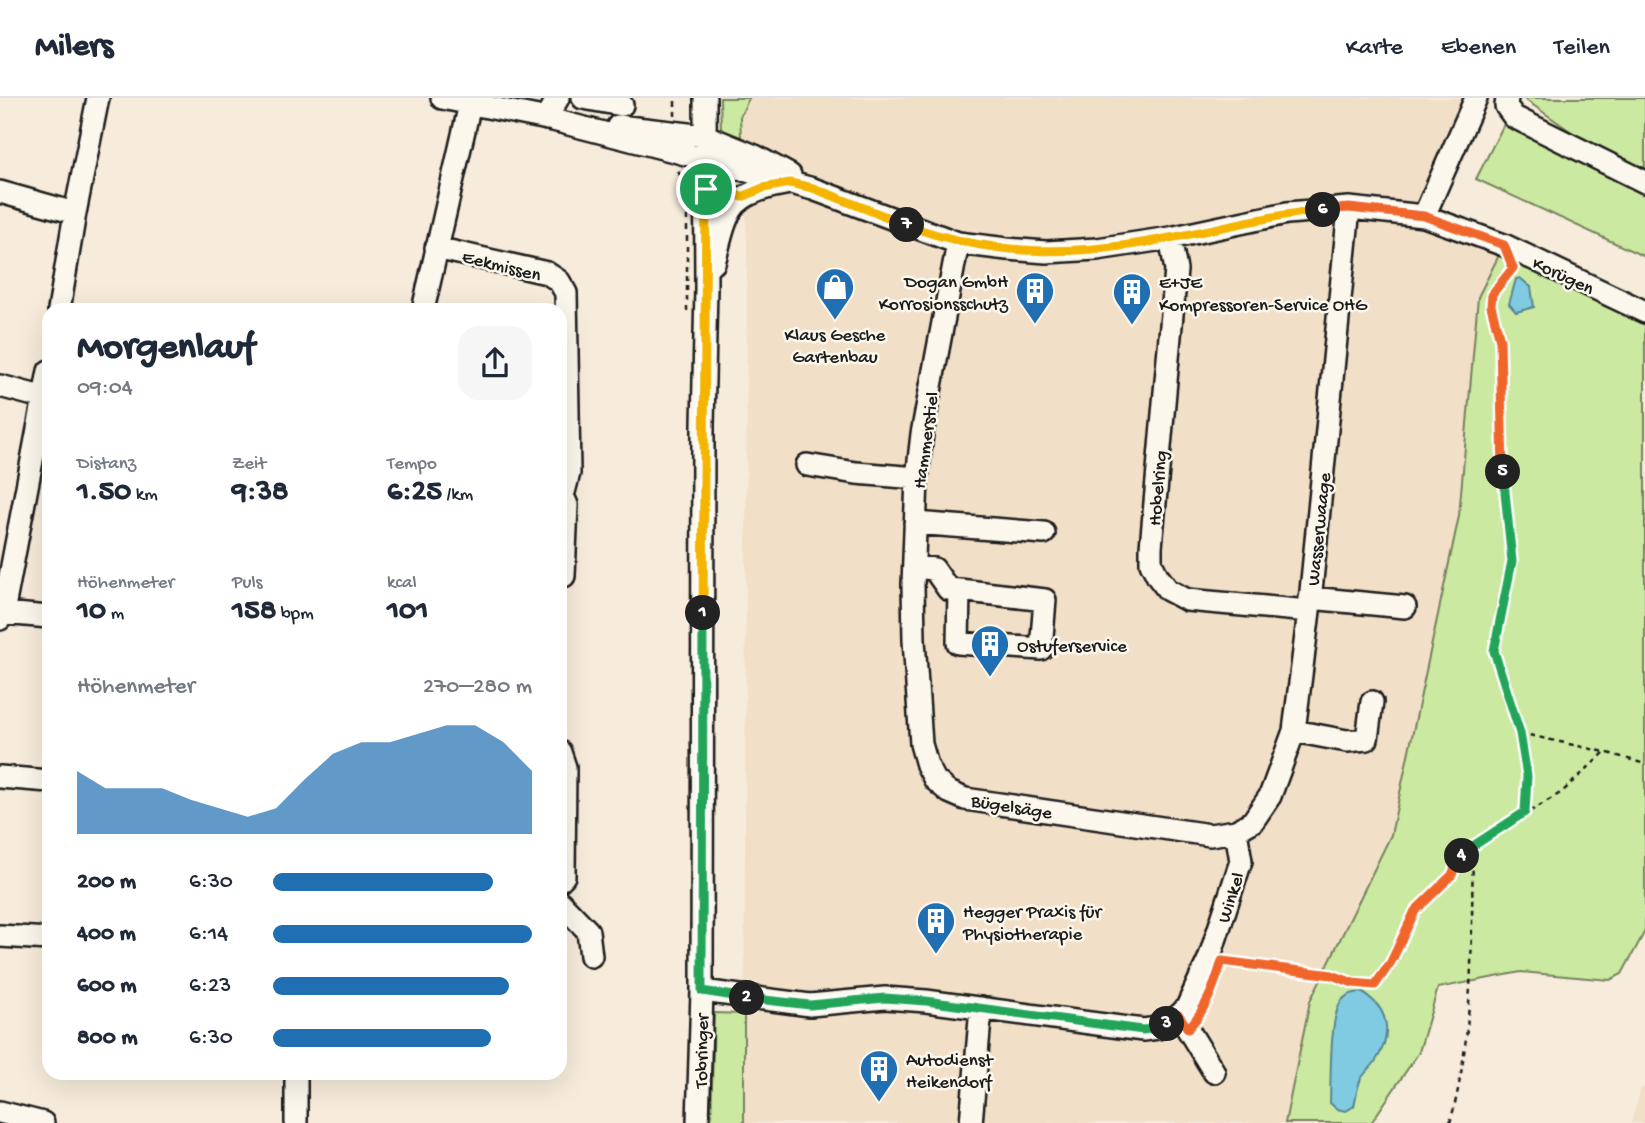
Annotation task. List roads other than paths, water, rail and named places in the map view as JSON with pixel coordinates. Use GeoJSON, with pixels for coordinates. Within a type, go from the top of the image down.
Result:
{"type":"FeatureCollection","features":[{"type":"Feature","properties":{"kind":"street"},"geometry":{"type":"LineString","coordinates":[[60,303],[98,98]]}},
{"type":"Feature","properties":{"kind":"street"},"geometry":{"type":"LineString","coordinates":[[442,98],[550,120],[706,136],[755,156],[813,188]]}},
{"type":"Feature","properties":{"kind":"street"},"geometry":{"type":"LineString","coordinates":[[550,120],[558,98]]}},
{"type":"Feature","properties":{"kind":"street"},"geometry":{"type":"LineString","coordinates":[[583,98],[622,105]]}},
{"type":"Feature","properties":{"kind":"street","name":"Tobringer"},"geometry":{"type":"LineString","coordinates":[[698,1123],[702,991],[703,425],[706,288],[696,189],[706,160],[705,98]]}},
{"type":"Feature","properties":{"kind":"street"},"geometry":{"type":"LineString","coordinates":[[1424,216],[1476,98]]}},
{"type":"Feature","properties":{"kind":"street"},"geometry":{"type":"LineString","coordinates":[[1507,98],[1506,106],[1514,117],[1645,182]]}},
{"type":"Feature","properties":{"kind":"street"},"geometry":{"type":"LineString","coordinates":[[424,303],[470,104]]}},
{"type":"Feature","properties":{"kind":"street","name":"Korügen"},"geometry":{"type":"LineString","coordinates":[[550,120],[813,188],[958,243],[1046,252],[1097,249],[1170,238],[1287,213],[1349,208],[1424,216],[1504,245],[1645,312]]}},
{"type":"Feature","properties":{"kind":"street"},"geometry":{"type":"LineString","coordinates":[[706,288],[726,217],[742,197],[763,188],[790,183]]}},
{"type":"Feature","properties":{"kind":"street"},"geometry":{"type":"LineString","coordinates":[[0,192],[75,213]]}},
{"type":"Feature","properties":{"kind":"street","name":"Wasserwaage"},"geometry":{"type":"LineString","coordinates":[[1236,831],[1253,821],[1270,796],[1294,731],[1310,605],[1349,208]]}},
{"type":"Feature","properties":{"kind":"street","name":"Hobelring"},"geometry":{"type":"LineString","coordinates":[[1170,238],[1176,270],[1151,547],[1152,563],[1158,577],[1168,590],[1187,600],[1405,607]]}},
{"type":"Feature","properties":{"kind":"street","name":"Hammerstiel"},"geometry":{"type":"LineString","coordinates":[[914,640],[917,478],[922,434],[958,243]]}},
{"type":"Feature","properties":{"kind":"street","name":"Eekmissen"},"geometry":{"type":"LineString","coordinates":[[436,248],[547,273],[559,281],[566,293],[566,303]]}},
{"type":"Feature","properties":{"kind":"street","name":"Eekmissen"},"geometry":{"type":"LineString","coordinates":[[567,353],[567,480]]}},
{"type":"Feature","properties":{"kind":"street"},"geometry":{"type":"LineString","coordinates":[[0,386],[42,397]]}},
{"type":"Feature","properties":{"kind":"street"},"geometry":{"type":"LineString","coordinates":[[42,413],[2,616],[42,617]]}},
{"type":"Feature","properties":{"kind":"street"},"geometry":{"type":"LineString","coordinates":[[807,465],[856,473],[917,478]]}},
{"type":"Feature","properties":{"kind":"street"},"geometry":{"type":"LineString","coordinates":[[915,523],[1044,533]]}},
{"type":"Feature","properties":{"kind":"street"},"geometry":{"type":"LineString","coordinates":[[914,567],[934,569],[948,589],[959,590],[1045,600],[1041,649],[958,643],[959,590]]}},
{"type":"Feature","properties":{"kind":"street","name":"Bügelsäge"},"geometry":{"type":"LineString","coordinates":[[914,640],[921,744],[935,780],[949,792],[965,799],[1210,835],[1236,831]]}},
{"type":"Feature","properties":{"kind":"street"},"geometry":{"type":"LineString","coordinates":[[1294,731],[1348,741],[1367,739],[1372,702]]}},
{"type":"Feature","properties":{"kind":"street"},"geometry":{"type":"LineString","coordinates":[[0,777],[42,780]]}},
{"type":"Feature","properties":{"kind":"street","name":"Winkel"},"geometry":{"type":"LineString","coordinates":[[1179,1015],[1187,1007],[1209,959],[1241,861],[1236,831]]}},
{"type":"Feature","properties":{"kind":"street"},"geometry":{"type":"LineString","coordinates":[[567,909],[588,931],[591,956]]}},
{"type":"Feature","properties":{"kind":"street"},"geometry":{"type":"LineString","coordinates":[[0,936],[42,939]]}},
{"type":"Feature","properties":{"kind":"street"},"geometry":{"type":"LineString","coordinates":[[702,991],[810,1005],[885,998],[1143,1030],[1158,1028],[1175,1020],[1179,1015],[1214,1072]]}},
{"type":"Feature","properties":{"kind":"street"},"geometry":{"type":"LineString","coordinates":[[971,1123],[981,1008]]}},
{"type":"Feature","properties":{"kind":"street"},"geometry":{"type":"LineString","coordinates":[[296,1080],[296,1123]]}},
{"type":"Feature","properties":{"kind":"street"},"geometry":{"type":"LineString","coordinates":[[0,1112],[43,1123]]}},
{"type":"Feature","properties":{"kind":"water"},"geometry":{"type":"Polygon","coordinates":[[[1520,278],[1531,287],[1534,307],[1516,312],[1509,304],[1516,279],[1520,278]]]}},
{"type":"Feature","properties":{"kind":"water"},"geometry":{"type":"Polygon","coordinates":[[[1361,992],[1371,998],[1383,1014],[1386,1032],[1381,1052],[1360,1082],[1354,1106],[1346,1111],[1337,1109],[1330,1103],[1333,1034],[1342,1000],[1348,995],[1361,992]]]}},
{"type":"Feature","properties":{"kind":"place","name":"Klaus Gesche Gartenbau"},"geometry":{"type":"Point","coordinates":[835,321]}},
{"type":"Feature","properties":{"kind":"place","name":"Dogan GmbH Korrosionsschutz"},"geometry":{"type":"Point","coordinates":[1035,325]}},
{"type":"Feature","properties":{"kind":"place","name":"E+JE Kompressoren-Service OHG"},"geometry":{"type":"Point","coordinates":[1132,326]}},
{"type":"Feature","properties":{"kind":"place","name":"Ostuferservice"},"geometry":{"type":"Point","coordinates":[990,678]}},
{"type":"Feature","properties":{"kind":"place","name":"Hegger Praxis für Physiotherapie"},"geometry":{"type":"Point","coordinates":[936,955]}},
{"type":"Feature","properties":{"kind":"place","name":"Autodienst Heikendorf"},"geometry":{"type":"Point","coordinates":[879,1103]}}]}
